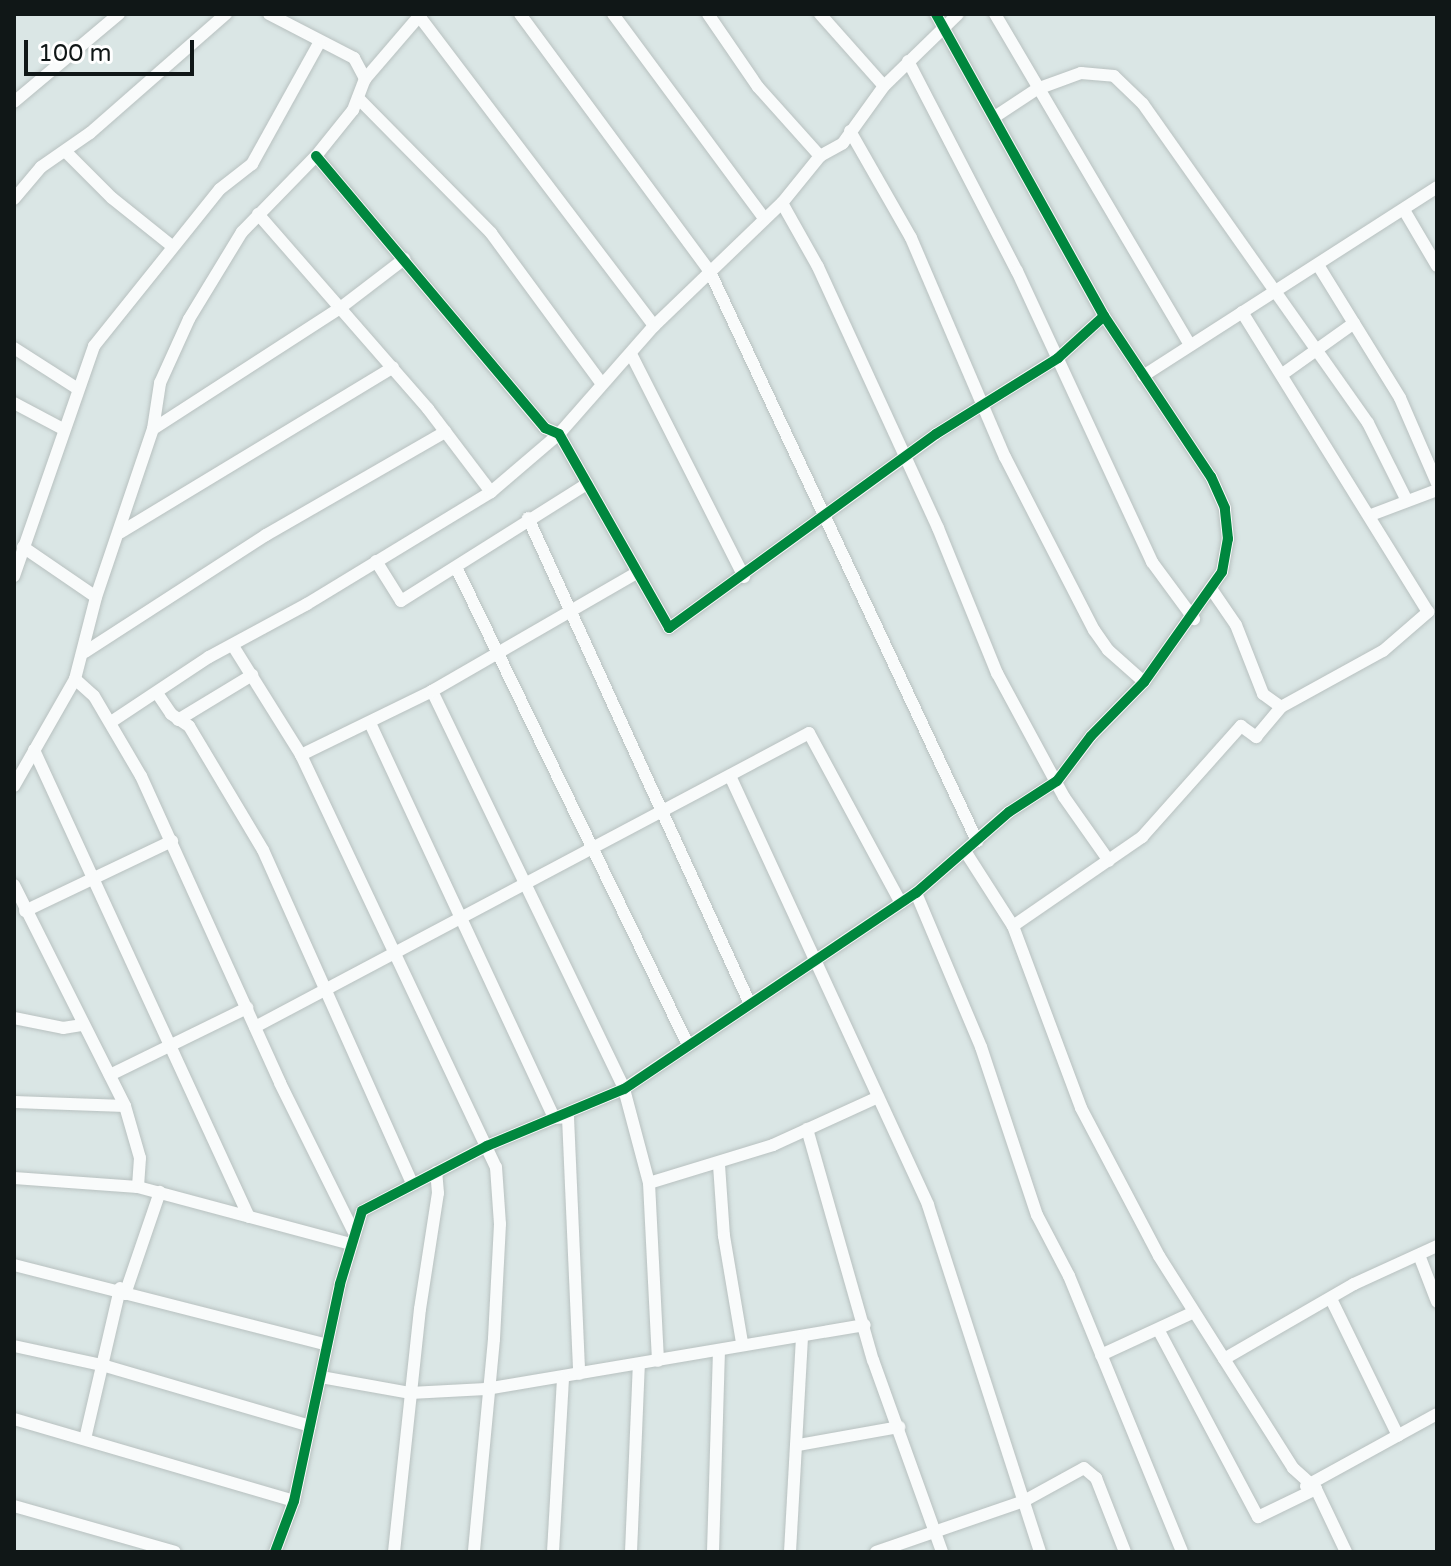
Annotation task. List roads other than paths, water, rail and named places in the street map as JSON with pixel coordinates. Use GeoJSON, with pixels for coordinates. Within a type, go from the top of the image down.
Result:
{"type":"FeatureCollection","features":[{"type":"Feature","properties":{"kind":"street"},"geometry":{"type":"LineString","coordinates":[[14,102],[119,14]]}},
{"type":"Feature","properties":{"kind":"street"},"geometry":{"type":"LineString","coordinates":[[14,199],[41,167],[65,151],[226,14]]}},
{"type":"Feature","properties":{"kind":"street"},"geometry":{"type":"LineString","coordinates":[[269,14],[319,43],[354,58],[365,79]]}},
{"type":"Feature","properties":{"kind":"street"},"geometry":{"type":"LineString","coordinates":[[520,14],[710,272],[977,841]]}},
{"type":"Feature","properties":{"kind":"street"},"geometry":{"type":"LineString","coordinates":[[613,14],[763,217]]}},
{"type":"Feature","properties":{"kind":"street"},"geometry":{"type":"LineString","coordinates":[[708,14],[758,87],[820,156]]}},
{"type":"Feature","properties":{"kind":"street"},"geometry":{"type":"LineString","coordinates":[[820,14],[884,86]]}},
{"type":"Feature","properties":{"kind":"street"},"geometry":{"type":"LineString","coordinates":[[275,1552],[294,1501],[352,1238],[362,1211],[487,1146],[624,1089],[750,1004],[816,965],[856,929],[916,893],[977,841],[1057,781],[1091,736],[1144,682],[1194,619],[1222,572],[1228,539],[1225,508],[1211,477],[1104,316],[996,116],[982,104],[936,14]]}},
{"type":"Feature","properties":{"kind":"street"},"geometry":{"type":"LineString","coordinates":[[111,722],[491,492],[559,434],[654,326],[763,217],[782,203],[820,156],[834,150],[884,86],[958,14]]}},
{"type":"Feature","properties":{"kind":"street"},"geometry":{"type":"LineString","coordinates":[[995,14],[1189,344]]}},
{"type":"Feature","properties":{"kind":"street"},"geometry":{"type":"LineString","coordinates":[[14,786],[75,679],[85,652],[96,597],[121,532],[153,429],[160,383],[189,319],[258,214],[316,156],[358,98],[365,79],[420,15],[654,326]]}},
{"type":"Feature","properties":{"kind":"street"},"geometry":{"type":"LineString","coordinates":[[14,576],[94,346],[220,189],[252,164],[319,43]]}},
{"type":"Feature","properties":{"kind":"street"},"geometry":{"type":"LineString","coordinates":[[908,61],[1058,358],[1152,562],[1194,619]]}},
{"type":"Feature","properties":{"kind":"street"},"geometry":{"type":"LineString","coordinates":[[996,116],[1037,89],[1081,73],[1114,76],[1143,104],[1368,423],[1407,501]]}},
{"type":"Feature","properties":{"kind":"street"},"geometry":{"type":"LineString","coordinates":[[358,98],[491,233],[601,383]]}},
{"type":"Feature","properties":{"kind":"street"},"geometry":{"type":"LineString","coordinates":[[850,131],[911,238],[985,405],[1094,630],[1108,650],[1144,682]]}},
{"type":"Feature","properties":{"kind":"street"},"geometry":{"type":"LineString","coordinates":[[65,151],[112,198],[172,246]]}},
{"type":"Feature","properties":{"kind":"street"},"geometry":{"type":"LineString","coordinates":[[316,156],[545,428],[559,434],[635,574],[669,628],[903,460],[1058,358],[1104,316]]}},
{"type":"Feature","properties":{"kind":"street"},"geometry":{"type":"LineString","coordinates":[[1143,376],[1437,187]]}},
{"type":"Feature","properties":{"kind":"street"},"geometry":{"type":"LineString","coordinates":[[782,203],[818,267],[997,673],[1057,781],[1109,861]]}},
{"type":"Feature","properties":{"kind":"street"},"geometry":{"type":"LineString","coordinates":[[1404,210],[1437,266]]}},
{"type":"Feature","properties":{"kind":"street"},"geometry":{"type":"LineString","coordinates":[[258,214],[393,367],[491,492]]}},
{"type":"Feature","properties":{"kind":"street"},"geometry":{"type":"LineString","coordinates":[[153,429],[340,308],[404,259]]}},
{"type":"Feature","properties":{"kind":"street"},"geometry":{"type":"LineString","coordinates":[[1318,265],[1400,398],[1437,483]]}},
{"type":"Feature","properties":{"kind":"street"},"geometry":{"type":"LineString","coordinates":[[1013,926],[1142,837],[1241,726],[1256,737],[1281,707],[1383,651],[1428,612],[1371,515],[1331,457],[1284,373],[1242,312]]}},
{"type":"Feature","properties":{"kind":"street"},"geometry":{"type":"LineString","coordinates":[[1284,373],[1354,323]]}},
{"type":"Feature","properties":{"kind":"street"},"geometry":{"type":"LineString","coordinates":[[14,348],[78,389]]}},
{"type":"Feature","properties":{"kind":"street"},"geometry":{"type":"LineString","coordinates":[[631,354],[744,577]]}},
{"type":"Feature","properties":{"kind":"street"},"geometry":{"type":"LineString","coordinates":[[121,532],[393,367]]}},
{"type":"Feature","properties":{"kind":"street"},"geometry":{"type":"LineString","coordinates":[[14,403],[63,429]]}},
{"type":"Feature","properties":{"kind":"street"},"geometry":{"type":"LineString","coordinates":[[85,652],[266,535],[445,432]]}},
{"type":"Feature","properties":{"kind":"street"},"geometry":{"type":"LineString","coordinates":[[376,561],[401,601],[528,518],[587,484]]}},
{"type":"Feature","properties":{"kind":"street"},"geometry":{"type":"LineString","coordinates":[[1371,515],[1437,490]]}},
{"type":"Feature","properties":{"kind":"street"},"geometry":{"type":"LineString","coordinates":[[528,518],[750,1004]]}},
{"type":"Feature","properties":{"kind":"street"},"geometry":{"type":"LineString","coordinates":[[23,547],[96,597]]}},
{"type":"Feature","properties":{"kind":"street"},"geometry":{"type":"LineString","coordinates":[[456,567],[596,846],[688,1045]]}},
{"type":"Feature","properties":{"kind":"street"},"geometry":{"type":"LineString","coordinates":[[301,755],[432,691],[498,650],[571,613],[635,574]]}},
{"type":"Feature","properties":{"kind":"street"},"geometry":{"type":"LineString","coordinates":[[1212,590],[1236,625],[1263,694],[1281,707]]}},
{"type":"Feature","properties":{"kind":"street"},"geometry":{"type":"LineString","coordinates":[[233,646],[301,755],[496,1167],[500,1224],[474,1552]]}},
{"type":"Feature","properties":{"kind":"street"},"geometry":{"type":"LineString","coordinates":[[178,720],[252,675]]}},
{"type":"Feature","properties":{"kind":"street"},"geometry":{"type":"LineString","coordinates":[[75,679],[111,722],[172,841],[352,1238]]}},
{"type":"Feature","properties":{"kind":"street"},"geometry":{"type":"LineString","coordinates":[[432,691],[528,884],[624,1089],[649,1183],[658,1361]]}},
{"type":"Feature","properties":{"kind":"street"},"geometry":{"type":"LineString","coordinates":[[157,693],[178,720],[189,726],[263,850],[329,989],[412,1183]]}},
{"type":"Feature","properties":{"kind":"street"},"geometry":{"type":"LineString","coordinates":[[370,723],[554,1118]]}},
{"type":"Feature","properties":{"kind":"street"},"geometry":{"type":"LineString","coordinates":[[255,1027],[661,811],[731,778],[809,733],[901,903]]}},
{"type":"Feature","properties":{"kind":"street"},"geometry":{"type":"LineString","coordinates":[[34,750],[173,1043],[249,1217]]}},
{"type":"Feature","properties":{"kind":"street"},"geometry":{"type":"LineString","coordinates":[[731,778],[928,1205],[1040,1552]]}},
{"type":"Feature","properties":{"kind":"street"},"geometry":{"type":"LineString","coordinates":[[25,911],[172,841]]}},
{"type":"Feature","properties":{"kind":"street"},"geometry":{"type":"LineString","coordinates":[[965,851],[1013,926],[1081,1108],[1194,1312],[1311,1487],[1346,1552]]}},
{"type":"Feature","properties":{"kind":"street"},"geometry":{"type":"LineString","coordinates":[[14,885],[125,1106],[140,1158],[138,1187]]}},
{"type":"Feature","properties":{"kind":"street"},"geometry":{"type":"LineString","coordinates":[[916,893],[981,1047],[1037,1215],[1069,1276],[1182,1552]]}},
{"type":"Feature","properties":{"kind":"street"},"geometry":{"type":"LineString","coordinates":[[110,1075],[247,1008]]}},
{"type":"Feature","properties":{"kind":"street"},"geometry":{"type":"LineString","coordinates":[[14,1018],[63,1028],[83,1025]]}},
{"type":"Feature","properties":{"kind":"street"},"geometry":{"type":"LineString","coordinates":[[649,1183],[719,1165],[876,1098]]}},
{"type":"Feature","properties":{"kind":"street"},"geometry":{"type":"LineString","coordinates":[[14,1102],[125,1106]]}},
{"type":"Feature","properties":{"kind":"street"},"geometry":{"type":"LineString","coordinates":[[554,1118],[568,1117],[570,1127],[579,1374]]}},
{"type":"Feature","properties":{"kind":"street"},"geometry":{"type":"LineString","coordinates":[[807,1129],[865,1325],[942,1552]]}},
{"type":"Feature","properties":{"kind":"street"},"geometry":{"type":"LineString","coordinates":[[719,1165],[724,1236],[742,1342]]}},
{"type":"Feature","properties":{"kind":"street"},"geometry":{"type":"LineString","coordinates":[[394,1552],[410,1393],[438,1193],[436,1172]]}},
{"type":"Feature","properties":{"kind":"street"},"geometry":{"type":"LineString","coordinates":[[14,1178],[138,1187],[249,1217],[352,1238]]}},
{"type":"Feature","properties":{"kind":"street"},"geometry":{"type":"LineString","coordinates":[[85,1439],[122,1291],[160,1192]]}},
{"type":"Feature","properties":{"kind":"street"},"geometry":{"type":"LineString","coordinates":[[1224,1359],[1332,1301],[1354,1284],[1437,1246]]}},
{"type":"Feature","properties":{"kind":"street"},"geometry":{"type":"LineString","coordinates":[[1419,1255],[1437,1302]]}},
{"type":"Feature","properties":{"kind":"street"},"geometry":{"type":"LineString","coordinates":[[14,1265],[327,1345]]}},
{"type":"Feature","properties":{"kind":"street"},"geometry":{"type":"LineString","coordinates":[[1332,1301],[1398,1436]]}},
{"type":"Feature","properties":{"kind":"street"},"geometry":{"type":"LineString","coordinates":[[1101,1355],[1159,1331],[1194,1312]]}},
{"type":"Feature","properties":{"kind":"street"},"geometry":{"type":"LineString","coordinates":[[321,1377],[410,1393],[486,1389],[719,1350],[742,1342],[865,1325]]}},
{"type":"Feature","properties":{"kind":"street"},"geometry":{"type":"LineString","coordinates":[[1159,1331],[1258,1517],[1437,1414]]}},
{"type":"Feature","properties":{"kind":"street"},"geometry":{"type":"LineString","coordinates":[[790,1552],[802,1336]]}},
{"type":"Feature","properties":{"kind":"street"},"geometry":{"type":"LineString","coordinates":[[14,1346],[102,1365],[310,1426]]}},
{"type":"Feature","properties":{"kind":"street"},"geometry":{"type":"LineString","coordinates":[[713,1552],[719,1350]]}},
{"type":"Feature","properties":{"kind":"street"},"geometry":{"type":"LineString","coordinates":[[631,1552],[639,1364]]}},
{"type":"Feature","properties":{"kind":"street"},"geometry":{"type":"LineString","coordinates":[[553,1552],[563,1378]]}},
{"type":"Feature","properties":{"kind":"street"},"geometry":{"type":"LineString","coordinates":[[14,1419],[294,1501]]}},
{"type":"Feature","properties":{"kind":"street"},"geometry":{"type":"LineString","coordinates":[[798,1445],[899,1427]]}},
{"type":"Feature","properties":{"kind":"street"},"geometry":{"type":"LineString","coordinates":[[876,1552],[1024,1501],[1074,1471],[1091,1470],[1125,1552]]}},
{"type":"Feature","properties":{"kind":"street"},"geometry":{"type":"LineString","coordinates":[[14,1506],[175,1552]]}}]}
